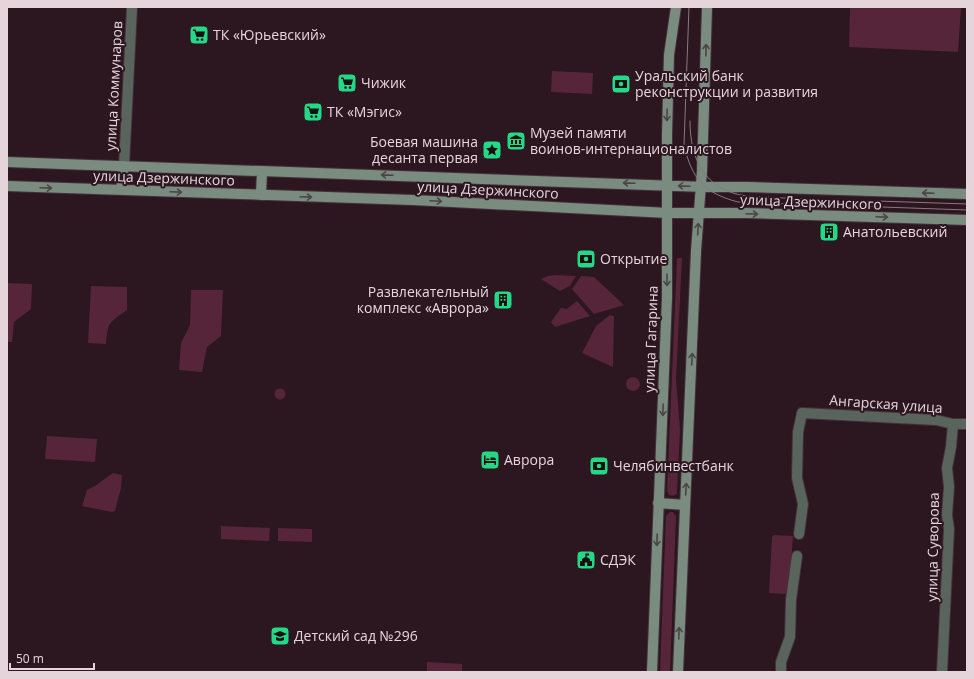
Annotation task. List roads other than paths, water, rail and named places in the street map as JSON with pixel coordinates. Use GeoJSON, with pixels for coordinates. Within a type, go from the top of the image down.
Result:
{"type":"FeatureCollection","features":[{"type":"Feature","properties":{"kind":"main road","name":"улица Гагарина"},"geometry":{"type":"LineString","coordinates":[[652,672],[667,297],[667,135],[669,55],[676,7]]}},
{"type":"Feature","properties":{"kind":"main road"},"geometry":{"type":"LineString","coordinates":[[678,672],[701,186],[707,7]]}},
{"type":"Feature","properties":{"kind":"main road","name":"улица Дзержинского"},"geometry":{"type":"LineString","coordinates":[[7,162],[967,194]]}},
{"type":"Feature","properties":{"kind":"main road","name":"улица Коммунаров"},"geometry":{"type":"LineString","coordinates":[[122,190],[124,166]]}},
{"type":"Feature","properties":{"kind":"main road"},"geometry":{"type":"LineString","coordinates":[[262,171],[262,195]]}},
{"type":"Feature","properties":{"kind":"main road","name":"улица Дзержинского"},"geometry":{"type":"LineString","coordinates":[[7,186],[413,200],[668,213],[746,213],[967,220]]}},
{"type":"Feature","properties":{"kind":"main road"},"geometry":{"type":"LineString","coordinates":[[658,504],[685,505]]}},
{"type":"Feature","properties":{"kind":"street","name":"улица Коммунаров"},"geometry":{"type":"LineString","coordinates":[[124,166],[132,7]]}},
{"type":"Feature","properties":{"kind":"street","name":"Ангарская улица"},"geometry":{"type":"LineString","coordinates":[[799,534],[803,504],[797,478],[798,432],[802,413],[936,420],[953,424],[967,424]]}},
{"type":"Feature","properties":{"kind":"street","name":"улица Суворова"},"geometry":{"type":"LineString","coordinates":[[942,672],[950,529],[947,515],[949,487],[947,468],[951,448],[953,424]]}},
{"type":"Feature","properties":{"kind":"street"},"geometry":{"type":"LineString","coordinates":[[780,672],[781,662],[790,637],[791,600],[797,556]]}},
{"type":"Feature","properties":{"kind":"tram line"},"geometry":{"type":"LineString","coordinates":[[689,7],[684,145],[691,167],[701,183],[708,189],[716,194],[738,202],[967,210]]}},
{"type":"Feature","properties":{"kind":"tram line"},"geometry":{"type":"LineString","coordinates":[[690,121],[693,148],[697,160],[710,180],[720,187],[732,193],[746,196],[823,200]]}},
{"type":"Feature","properties":{"kind":"tram line"},"geometry":{"type":"LineString","coordinates":[[877,201],[967,204]]}},
{"type":"Feature","properties":{"kind":"place","name":"ТК «Юрьевский»"},"geometry":{"type":"Point","coordinates":[199,35]}},
{"type":"Feature","properties":{"kind":"place","name":"Чижик"},"geometry":{"type":"Point","coordinates":[347,83]}},
{"type":"Feature","properties":{"kind":"place","name":"Уральский банк реконструкции и развития"},"geometry":{"type":"Point","coordinates":[621,84]}},
{"type":"Feature","properties":{"kind":"place","name":"ТК «Мэгис»"},"geometry":{"type":"Point","coordinates":[313,112]}},
{"type":"Feature","properties":{"kind":"place","name":"Музей памяти воинов-интернационалистов"},"geometry":{"type":"Point","coordinates":[516,141]}},
{"type":"Feature","properties":{"kind":"place","name":"Боевая машина десанта первая"},"geometry":{"type":"Point","coordinates":[492,150]}},
{"type":"Feature","properties":{"kind":"place","name":"Анатольевский"},"geometry":{"type":"Point","coordinates":[829,232]}},
{"type":"Feature","properties":{"kind":"place","name":"Открытие"},"geometry":{"type":"Point","coordinates":[586,259]}},
{"type":"Feature","properties":{"kind":"place","name":"Развлекательный комплекс «Аврора»"},"geometry":{"type":"Point","coordinates":[503,300]}},
{"type":"Feature","properties":{"kind":"place","name":"Аврора"},"geometry":{"type":"Point","coordinates":[490,460]}},
{"type":"Feature","properties":{"kind":"place","name":"Челябинвестбанк"},"geometry":{"type":"Point","coordinates":[599,466]}},
{"type":"Feature","properties":{"kind":"place","name":"СДЭК"},"geometry":{"type":"Point","coordinates":[586,560]}},
{"type":"Feature","properties":{"kind":"place","name":"Детский сад №296"},"geometry":{"type":"Point","coordinates":[280,636]}}]}
